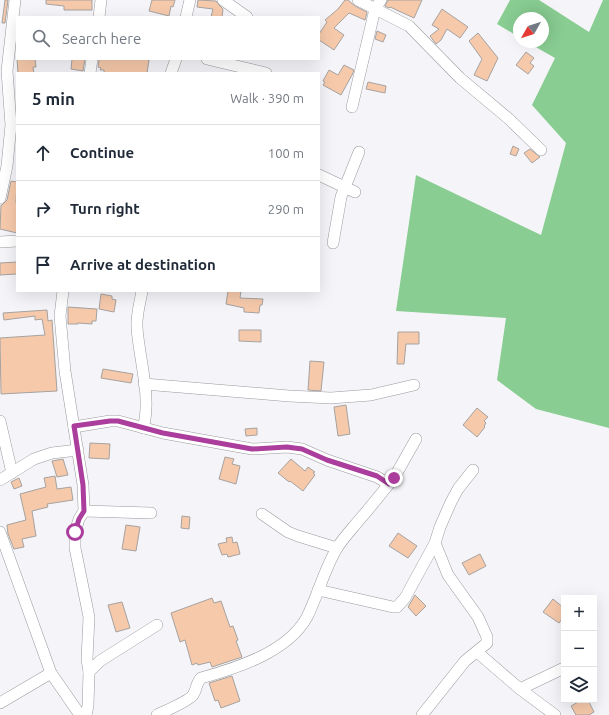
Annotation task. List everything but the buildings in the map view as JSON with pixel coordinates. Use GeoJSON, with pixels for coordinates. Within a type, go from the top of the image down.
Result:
{"type":"FeatureCollection","features":[{"type":"Feature","properties":{"kind":"street"},"geometry":{"type":"LineString","coordinates":[[0,198],[12,166],[11,125],[13,92],[7,71],[15,0]]}},
{"type":"Feature","properties":{"kind":"street"},"geometry":{"type":"LineString","coordinates":[[99,16],[101,0]]}},
{"type":"Feature","properties":{"kind":"street"},"geometry":{"type":"LineString","coordinates":[[186,16],[190,0]]}},
{"type":"Feature","properties":{"kind":"street"},"geometry":{"type":"LineString","coordinates":[[223,0],[246,16]]}},
{"type":"Feature","properties":{"kind":"street"},"geometry":{"type":"LineString","coordinates":[[358,0],[378,5],[409,26],[460,78],[509,119],[541,150]]}},
{"type":"Feature","properties":{"kind":"street"},"geometry":{"type":"LineString","coordinates":[[352,107],[378,5]]}},
{"type":"Feature","properties":{"kind":"street"},"geometry":{"type":"LineString","coordinates":[[90,72],[92,60]]}},
{"type":"Feature","properties":{"kind":"street"},"geometry":{"type":"LineString","coordinates":[[171,72],[176,60]]}},
{"type":"Feature","properties":{"kind":"street"},"geometry":{"type":"LineString","coordinates":[[211,60],[262,72]]}},
{"type":"Feature","properties":{"kind":"street"},"geometry":{"type":"LineString","coordinates":[[333,243],[341,197],[359,152]]}},
{"type":"Feature","properties":{"kind":"street"},"geometry":{"type":"LineString","coordinates":[[320,175],[356,192]]}},
{"type":"Feature","properties":{"kind":"street"},"geometry":{"type":"LineString","coordinates":[[0,242],[16,241]]}},
{"type":"Feature","properties":{"kind":"street"},"geometry":{"type":"LineString","coordinates":[[62,292],[60,316],[65,371],[83,485],[84,511],[79,519],[74,540],[89,617],[87,659],[89,672],[88,706],[86,715]]}},
{"type":"Feature","properties":{"kind":"street"},"geometry":{"type":"LineString","coordinates":[[142,292],[137,325],[146,413],[143,428]]}},
{"type":"Feature","properties":{"kind":"street"},"geometry":{"type":"LineString","coordinates":[[144,384],[331,398],[371,395],[414,385]]}},
{"type":"Feature","properties":{"kind":"street"},"geometry":{"type":"LineString","coordinates":[[0,421],[12,472]]}},
{"type":"Feature","properties":{"kind":"street"},"geometry":{"type":"LineString","coordinates":[[74,426],[118,421],[143,428],[252,449],[287,447],[302,449],[327,460],[377,476],[389,484]]}},
{"type":"Feature","properties":{"kind":"street"},"geometry":{"type":"LineString","coordinates":[[157,715],[193,695],[197,682],[202,678],[258,658],[284,642],[299,628],[306,618],[337,548],[394,478],[416,439]]}},
{"type":"Feature","properties":{"kind":"street"},"geometry":{"type":"LineString","coordinates":[[0,480],[34,459],[52,453],[78,450]]}},
{"type":"Feature","properties":{"kind":"street"},"geometry":{"type":"LineString","coordinates":[[318,590],[397,607],[405,598],[435,543],[440,527],[458,489],[473,470]]}},
{"type":"Feature","properties":{"kind":"street"},"geometry":{"type":"LineString","coordinates":[[84,511],[151,513]]}},
{"type":"Feature","properties":{"kind":"street"},"geometry":{"type":"LineString","coordinates":[[262,514],[288,532],[337,548]]}},
{"type":"Feature","properties":{"kind":"street"},"geometry":{"type":"LineString","coordinates":[[0,532],[51,673],[80,715]]}},
{"type":"Feature","properties":{"kind":"street"},"geometry":{"type":"LineString","coordinates":[[422,715],[465,662],[487,643],[487,637],[478,617],[448,575],[435,543]]}},
{"type":"Feature","properties":{"kind":"street"},"geometry":{"type":"LineString","coordinates":[[89,672],[100,661],[156,624]]}},
{"type":"Feature","properties":{"kind":"street"},"geometry":{"type":"LineString","coordinates":[[477,652],[520,689],[555,715]]}},
{"type":"Feature","properties":{"kind":"street"},"geometry":{"type":"LineString","coordinates":[[520,689],[561,669]]}},
{"type":"Feature","properties":{"kind":"street"},"geometry":{"type":"LineString","coordinates":[[0,704],[51,673]]}},
{"type":"Feature","properties":{"kind":"green space"},"geometry":{"type":"Polygon","coordinates":[[[510,0],[539,0],[589,32],[603,0],[609,0],[609,428],[536,409],[497,380],[506,318],[396,311],[416,175],[541,235],[566,143],[532,105],[555,58],[538,48],[549,48],[549,12],[513,12],[513,33],[497,24],[510,0]]]}},
{"type":"Feature","properties":{"kind":"route"},"geometry":{"type":"LineString","coordinates":[[75,532],[79,519],[84,511],[83,485],[74,426],[118,421],[163,433],[252,449],[287,447],[302,449],[327,460],[377,476],[389,484],[394,478]]}}]}
